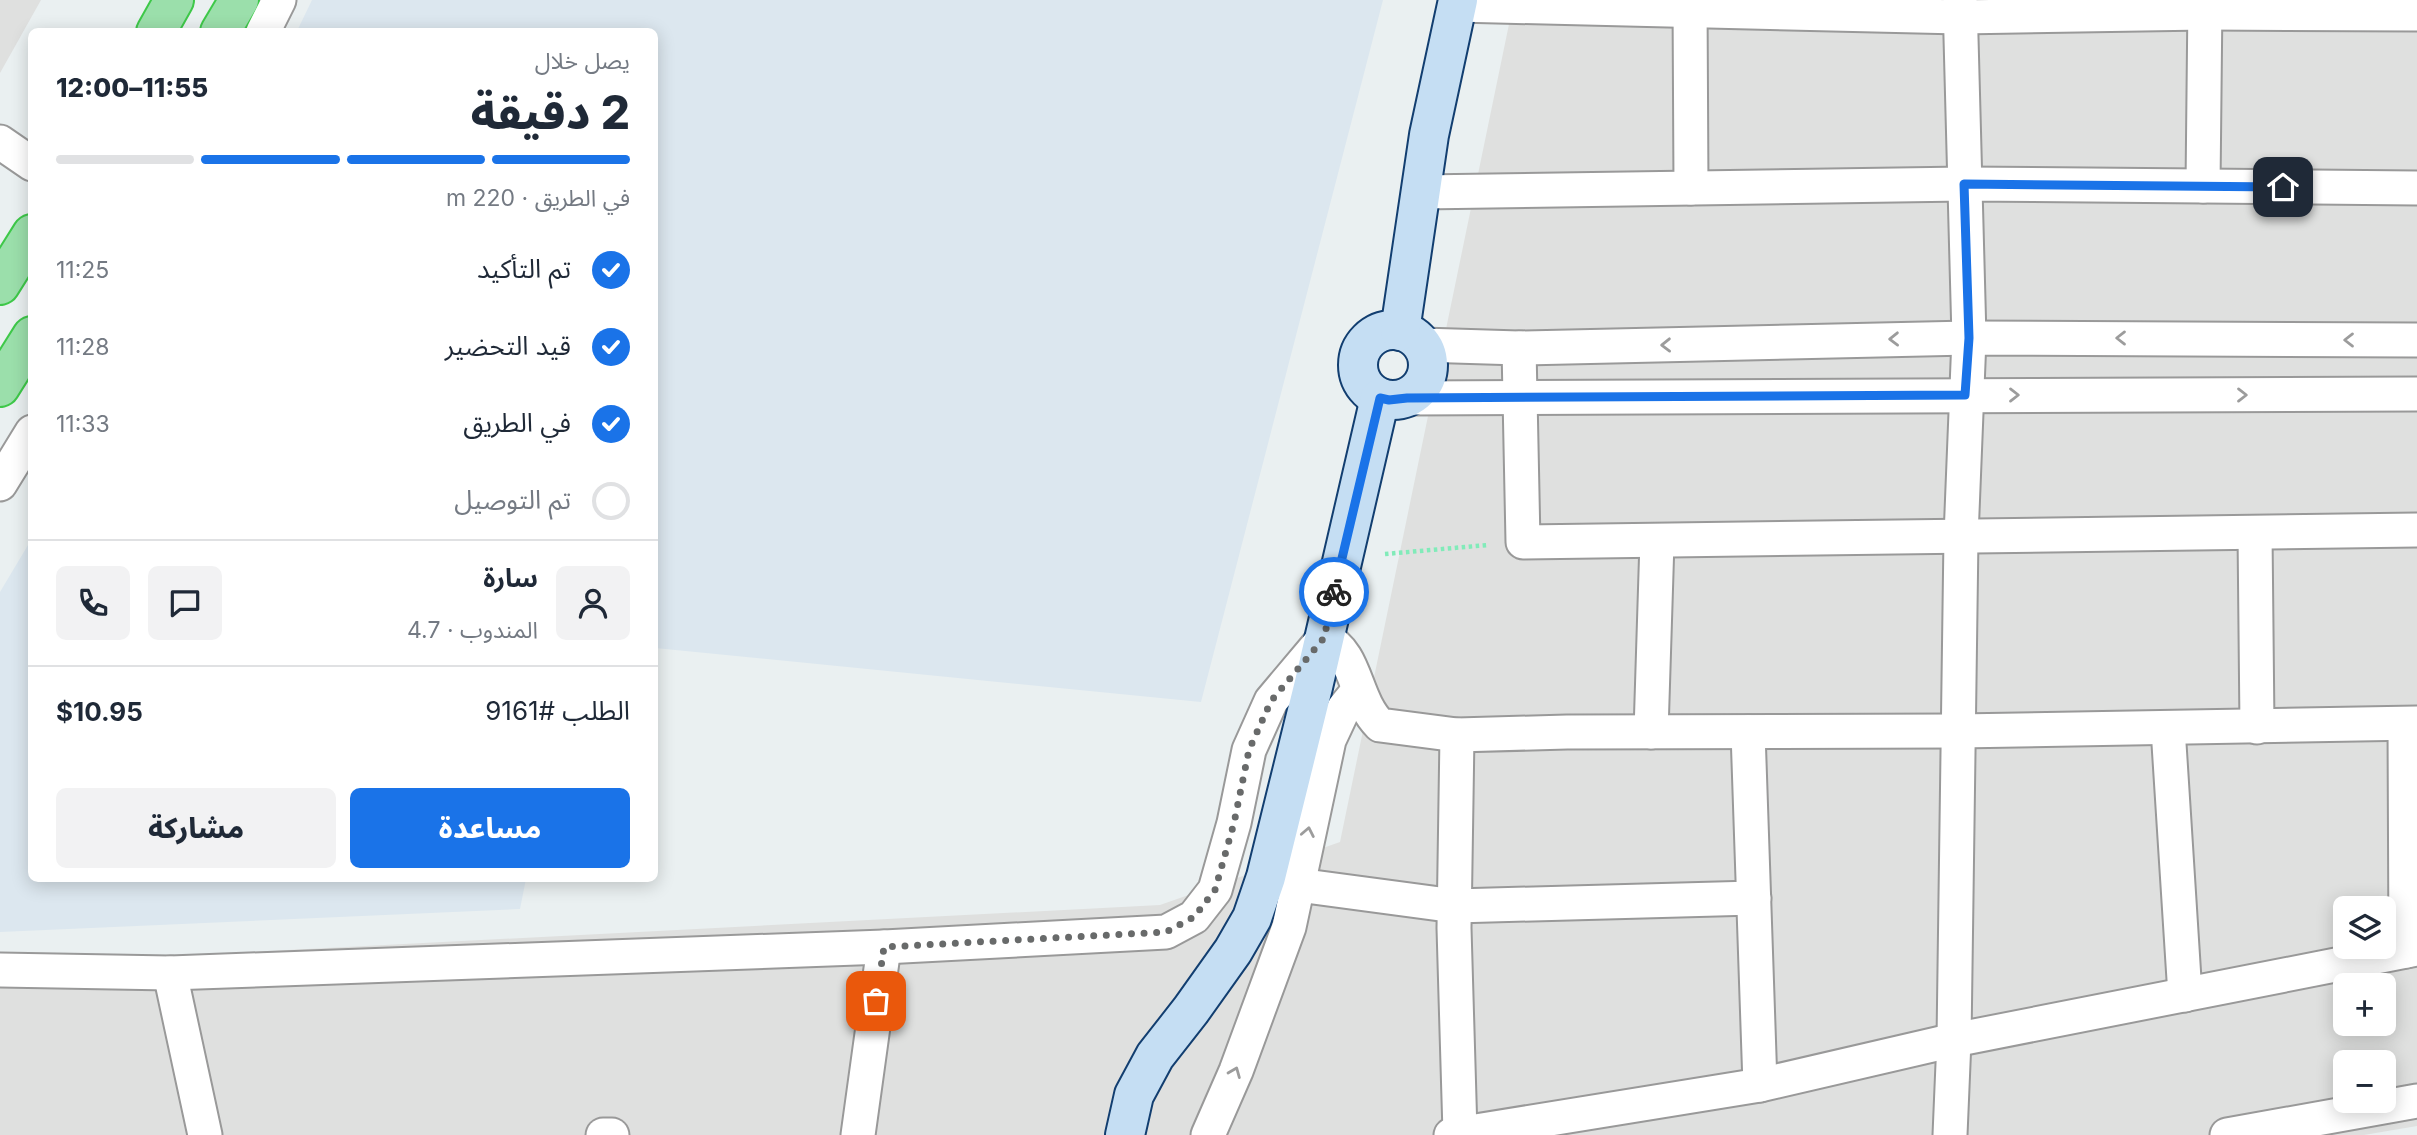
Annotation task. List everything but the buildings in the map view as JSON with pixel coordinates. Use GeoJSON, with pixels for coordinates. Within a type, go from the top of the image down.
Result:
{"type":"FeatureCollection","features":[{"type":"Feature","properties":{"kind":"highway"},"geometry":{"type":"LineString","coordinates":[[158,28],[174,0]]}},
{"type":"Feature","properties":{"kind":"highway"},"geometry":{"type":"LineString","coordinates":[[222,28],[239,0]]}},
{"type":"Feature","properties":{"kind":"highway"},"geometry":{"type":"LineString","coordinates":[[0,285],[28,240]]}},
{"type":"Feature","properties":{"kind":"highway"},"geometry":{"type":"LineString","coordinates":[[0,387],[28,342]]}},
{"type":"Feature","properties":{"kind":"street"},"geometry":{"type":"LineString","coordinates":[[265,28],[279,0]]}},
{"type":"Feature","properties":{"kind":"street"},"geometry":{"type":"LineString","coordinates":[[1394,398],[1416,392],[1427,375],[1429,365],[1411,338],[1420,192],[1429,135],[1457,3],[1960,8],[2205,6],[2417,14]]}},
{"type":"Feature","properties":{"kind":"street"},"geometry":{"type":"LineString","coordinates":[[1690,5],[1691,188]]}},
{"type":"Feature","properties":{"kind":"street"},"geometry":{"type":"LineString","coordinates":[[2203,186],[2205,6]]}},
{"type":"Feature","properties":{"kind":"street"},"geometry":{"type":"LineString","coordinates":[[1950,1135],[1954,1040],[1961,537],[1969,338],[1960,8]]}},
{"type":"Feature","properties":{"kind":"street"},"geometry":{"type":"LineString","coordinates":[[0,142],[28,161]]}},
{"type":"Feature","properties":{"kind":"street"},"geometry":{"type":"LineString","coordinates":[[1420,192],[1964,184],[2417,188]]}},
{"type":"Feature","properties":{"kind":"street"},"geometry":{"type":"LineString","coordinates":[[2417,340],[1969,338],[1519,348],[1411,338],[1388,330],[1368,341],[1361,350],[1358,361],[1363,384],[1370,392],[1394,398],[2417,394]]}},
{"type":"Feature","properties":{"kind":"street"},"geometry":{"type":"LineString","coordinates":[[1519,348],[1523,542],[2417,530]]}},
{"type":"Feature","properties":{"kind":"street"},"geometry":{"type":"LineString","coordinates":[[1125,1135],[1134,1095],[1155,1056],[1233,951],[1252,918],[1266,877],[1343,557],[1394,398]]}},
{"type":"Feature","properties":{"kind":"street"},"geometry":{"type":"LineString","coordinates":[[0,484],[28,438]]}},
{"type":"Feature","properties":{"kind":"street"},"geometry":{"type":"LineString","coordinates":[[2255,533],[2257,727]]}},
{"type":"Feature","properties":{"kind":"street"},"geometry":{"type":"LineString","coordinates":[[1651,732],[1657,541]]}},
{"type":"Feature","properties":{"kind":"street"},"geometry":{"type":"LineString","coordinates":[[1324,638],[1334,643],[1347,659],[1358,691],[1371,716],[1380,725],[1457,735],[1958,731],[2411,723],[2412,950],[1954,1040],[1760,1085],[1455,1134],[1457,735]]}},
{"type":"Feature","properties":{"kind":"street"},"geometry":{"type":"LineString","coordinates":[[0,970],[170,973],[884,947],[1166,932],[1194,917],[1215,890],[1234,823],[1249,750],[1271,701],[1324,638]]}},
{"type":"Feature","properties":{"kind":"street"},"geometry":{"type":"LineString","coordinates":[[1208,1135],[1236,1071],[1283,946],[1329,740],[1344,708],[1358,691]]}},
{"type":"Feature","properties":{"kind":"street"},"geometry":{"type":"LineString","coordinates":[[2168,728],[2185,995]]}},
{"type":"Feature","properties":{"kind":"street"},"geometry":{"type":"LineString","coordinates":[[1748,732],[1760,1085]]}},
{"type":"Feature","properties":{"kind":"street"},"geometry":{"type":"LineString","coordinates":[[1298,886],[1455,906],[1754,898]]}},
{"type":"Feature","properties":{"kind":"street"},"geometry":{"type":"LineString","coordinates":[[858,1135],[884,947]]}},
{"type":"Feature","properties":{"kind":"street"},"geometry":{"type":"LineString","coordinates":[[170,973],[205,1135]]}},
{"type":"Feature","properties":{"kind":"street"},"geometry":{"type":"LineString","coordinates":[[2227,1135],[2417,1101]]}},
{"type":"Feature","properties":{"kind":"street"},"geometry":{"type":"LineString","coordinates":[[603,1135],[612,1135]]}},
{"type":"Feature","properties":{"kind":"path"},"geometry":{"type":"LineString","coordinates":[[1343,557],[1523,542]]}},
{"type":"Feature","properties":{"kind":"shaded area"},"geometry":{"type":"Polygon","coordinates":[[[0,0],[41,0],[0,73],[0,0]]]}},
{"type":"Feature","properties":{"kind":"shaded area"},"geometry":{"type":"Polygon","coordinates":[[[312,0],[1383,0],[1201,702],[658,648],[658,28],[298,28],[312,0]]]}},
{"type":"Feature","properties":{"kind":"shaded area"},"geometry":{"type":"Polygon","coordinates":[[[1514,0],[2417,0],[2417,1126],[2364,1135],[0,1135],[0,965],[1160,905],[1340,842],[1514,0]]]}},
{"type":"Feature","properties":{"kind":"shaded area"},"geometry":{"type":"Polygon","coordinates":[[[28,545],[28,882],[525,882],[520,909],[0,932],[0,592],[28,545]]]}},
{"type":"Feature","properties":{"kind":"way so far"},"geometry":{"type":"LineString","coordinates":[[876,1001],[884,947],[1166,932],[1194,917],[1215,890],[1234,823],[1249,750],[1271,701],[1324,638],[1334,592]]}},
{"type":"Feature","properties":{"kind":"route"},"geometry":{"type":"LineString","coordinates":[[1334,592],[1380,398],[1965,395],[1969,338],[1964,184],[2283,187]]}}]}
